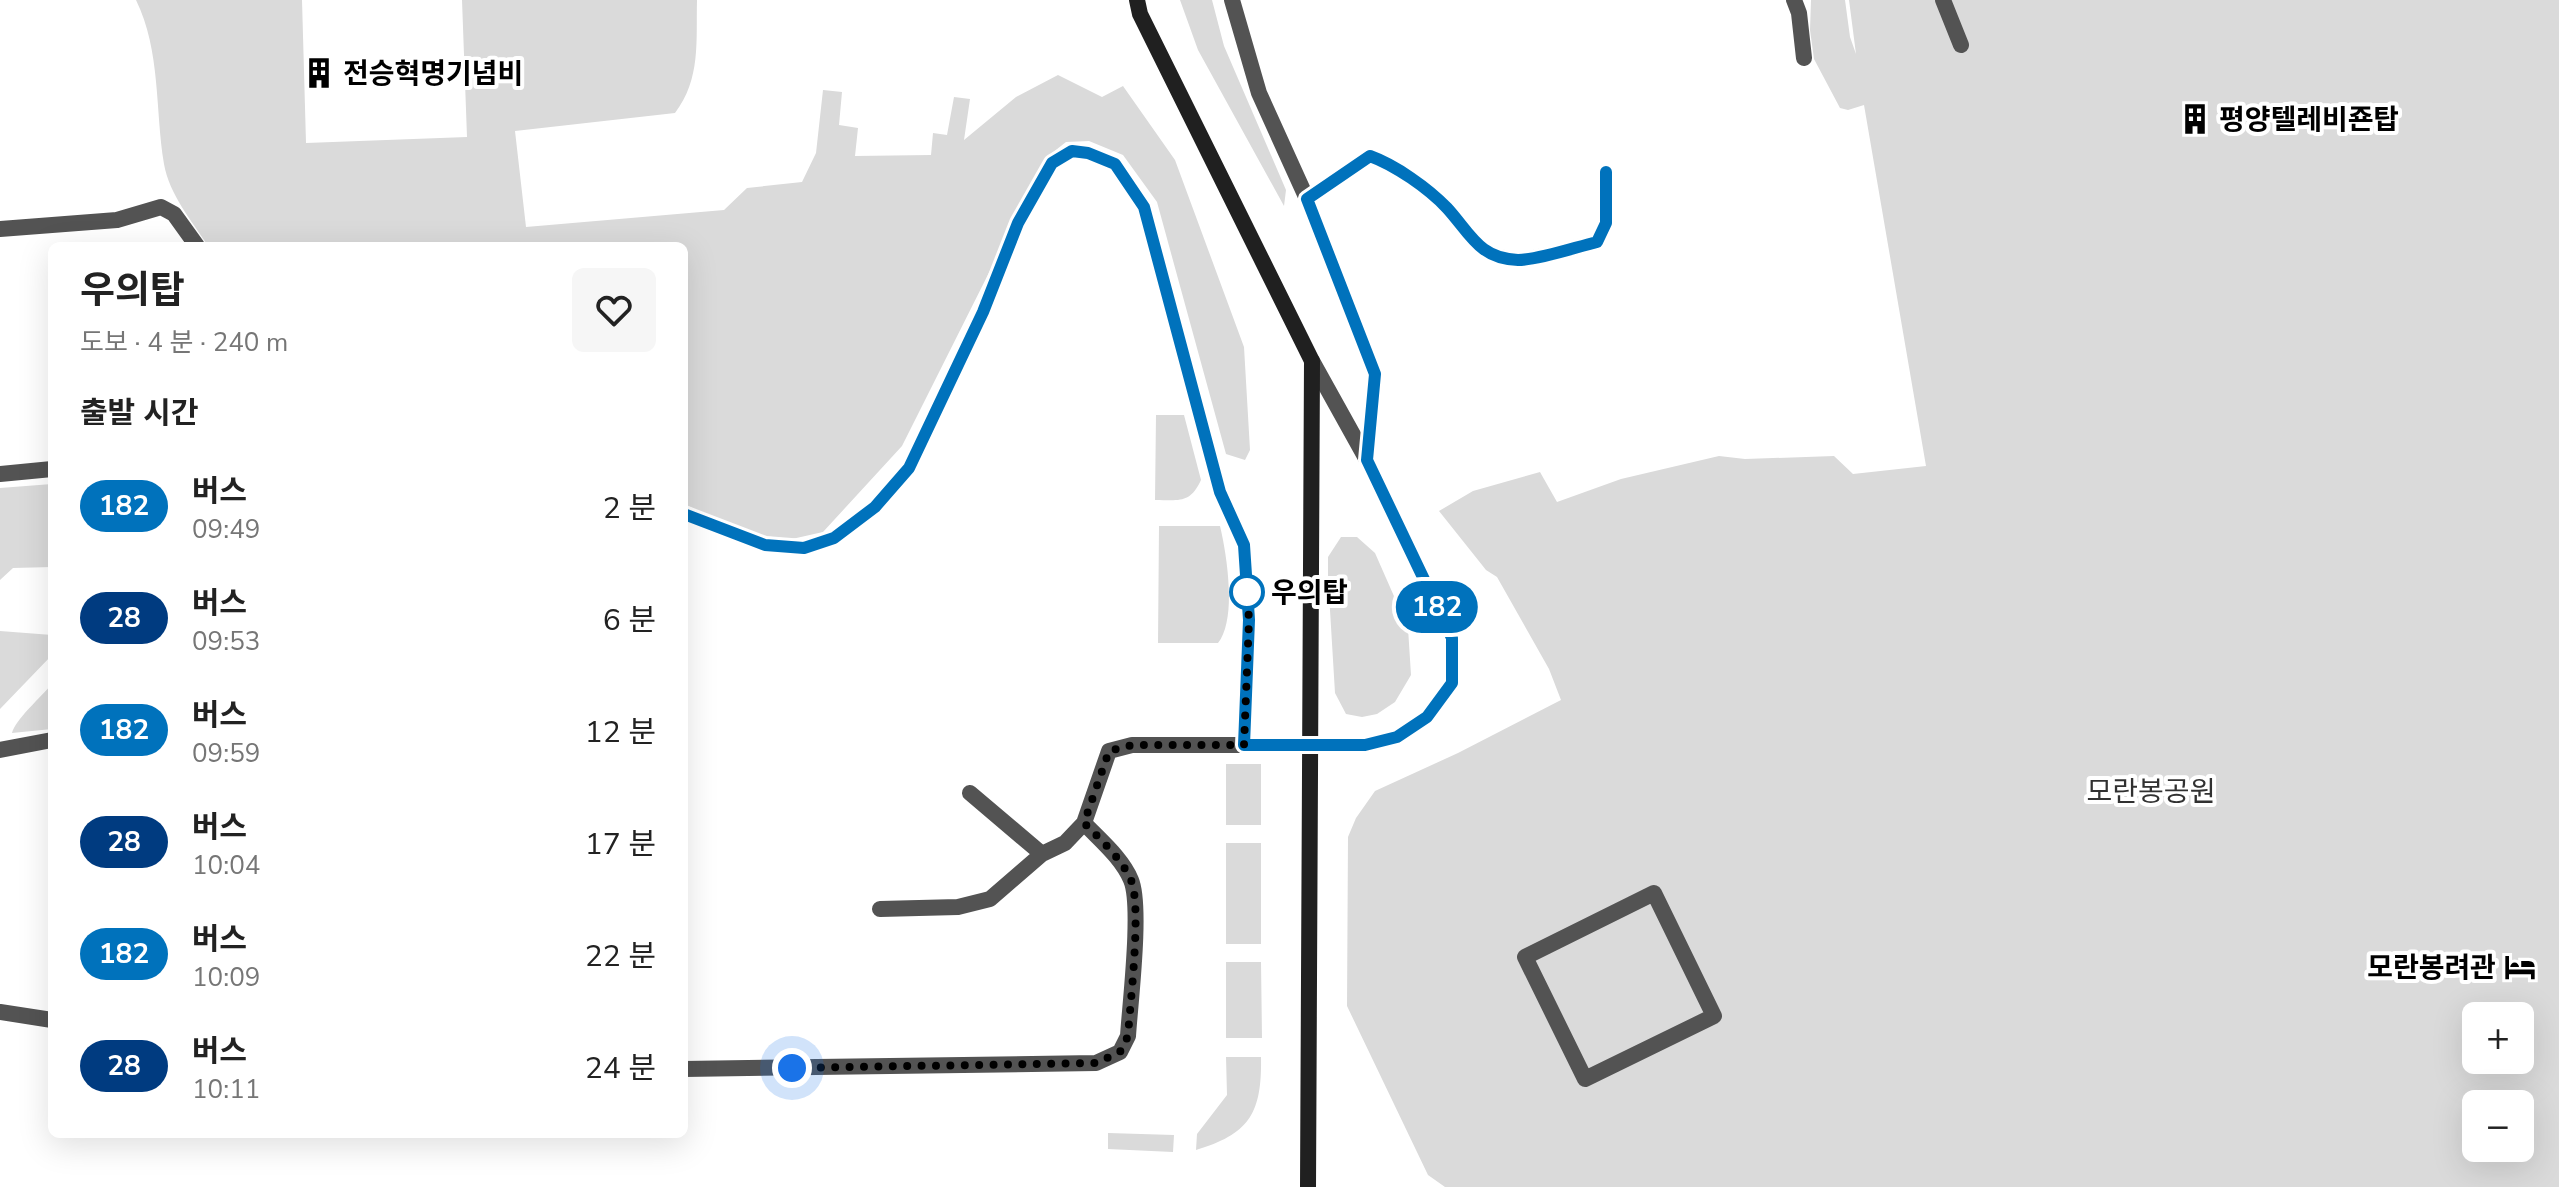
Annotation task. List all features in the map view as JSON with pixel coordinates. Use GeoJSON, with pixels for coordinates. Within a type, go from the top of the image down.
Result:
{"type":"FeatureCollection","features":[{"type":"Feature","properties":{"kind":"main road"},"geometry":{"type":"LineString","coordinates":[[1137,0],[1140,14],[1312,361],[1308,1187]]}},
{"type":"Feature","properties":{"kind":"street"},"geometry":{"type":"LineString","coordinates":[[1232,0],[1259,93],[1307,199],[1375,374],[1367,460]]}},
{"type":"Feature","properties":{"kind":"street"},"geometry":{"type":"LineString","coordinates":[[1794,0],[1799,13],[1804,58]]}},
{"type":"Feature","properties":{"kind":"street"},"geometry":{"type":"LineString","coordinates":[[1943,0],[1961,45]]}},
{"type":"Feature","properties":{"kind":"street"},"geometry":{"type":"LineString","coordinates":[[688,516],[765,545],[804,548],[834,538],[875,507],[909,468],[983,312],[1018,223],[1052,163],[1072,151],[1088,153],[1115,164],[1144,207],[1220,492],[1244,545],[1249,620],[1244,745]]}},
{"type":"Feature","properties":{"kind":"street"},"geometry":{"type":"LineString","coordinates":[[1307,199],[1370,156],[1389,163],[1446,206],[1471,238],[1490,255],[1520,260],[1597,242],[1606,223],[1606,172]]}},
{"type":"Feature","properties":{"kind":"street"},"geometry":{"type":"LineString","coordinates":[[0,229],[117,220],[161,207],[174,214],[194,242]]}},
{"type":"Feature","properties":{"kind":"street"},"geometry":{"type":"LineString","coordinates":[[880,909],[976,905],[990,899],[1042,854],[1065,843],[1084,823],[1109,751],[1132,745],[1365,745],[1397,737],[1427,717],[1452,683],[1452,638],[1367,460],[1312,361]]}},
{"type":"Feature","properties":{"kind":"street"},"geometry":{"type":"LineString","coordinates":[[0,474],[48,469]]}},
{"type":"Feature","properties":{"kind":"street"},"geometry":{"type":"LineString","coordinates":[[0,750],[48,741]]}},
{"type":"Feature","properties":{"kind":"street"},"geometry":{"type":"LineString","coordinates":[[970,793],[1042,854]]}},
{"type":"Feature","properties":{"kind":"street"},"geometry":{"type":"LineString","coordinates":[[688,1069],[1096,1063],[1120,1052],[1128,1036],[1135,918],[1132,882],[1113,852],[1084,823]]}},
{"type":"Feature","properties":{"kind":"street"},"geometry":{"type":"LineString","coordinates":[[1654,893],[1714,1016],[1585,1079],[1525,957],[1654,893]]}},
{"type":"Feature","properties":{"kind":"street"},"geometry":{"type":"LineString","coordinates":[[0,1012],[48,1019]]}},
{"type":"Feature","properties":{"kind":"green space"},"geometry":{"type":"Polygon","coordinates":[[[136,0],[302,0],[306,143],[467,137],[462,0],[697,0],[693,73],[675,113],[515,131],[526,227],[724,210],[747,188],[802,182],[816,153],[823,90],[842,92],[839,125],[858,128],[855,156],[931,155],[933,133],[947,135],[954,97],[970,99],[964,140],[1016,97],[1058,75],[1102,97],[1123,86],[1175,160],[1244,347],[1250,450],[1245,460],[1226,454],[1157,202],[1123,155],[1089,141],[1066,142],[1047,157],[902,446],[823,532],[792,539],[764,536],[718,521],[688,506],[688,242],[205,242],[182,207],[167,175],[153,60],[144,19],[136,0]]]}},
{"type":"Feature","properties":{"kind":"green space"},"geometry":{"type":"Polygon","coordinates":[[[1180,0],[1212,0],[1224,46],[1286,190],[1284,206],[1198,50],[1180,0]]]}},
{"type":"Feature","properties":{"kind":"green space","name":"모란봉공원"},"geometry":{"type":"Polygon","coordinates":[[[1811,0],[1845,0],[1850,37],[1856,54],[1849,0],[2559,0],[2559,1187],[1445,1187],[1428,1175],[1347,1006],[1348,837],[1356,818],[1375,791],[1561,700],[1549,669],[1497,577],[1486,570],[1439,511],[1473,491],[1540,472],[1557,502],[1621,479],[1719,456],[1745,459],[1834,456],[1853,474],[1926,466],[1864,105],[1848,110],[1840,108],[1814,59],[1810,30],[1811,0]]]}},
{"type":"Feature","properties":{"kind":"green space"},"geometry":{"type":"Polygon","coordinates":[[[1156,415],[1184,415],[1201,480],[1193,493],[1183,499],[1155,500],[1156,415]]]}},
{"type":"Feature","properties":{"kind":"green space"},"geometry":{"type":"Polygon","coordinates":[[[48,484],[48,567],[13,568],[0,580],[0,488],[48,484]]]}},
{"type":"Feature","properties":{"kind":"green space"},"geometry":{"type":"Polygon","coordinates":[[[1159,526],[1220,526],[1229,603],[1224,632],[1218,643],[1158,643],[1159,526]]]}},
{"type":"Feature","properties":{"kind":"green space"},"geometry":{"type":"Polygon","coordinates":[[[1341,537],[1357,537],[1375,553],[1408,628],[1411,675],[1395,702],[1377,714],[1362,717],[1346,714],[1335,693],[1328,557],[1341,537]]]}},
{"type":"Feature","properties":{"kind":"green space"},"geometry":{"type":"Polygon","coordinates":[[[0,631],[48,635],[48,659],[0,709],[0,631]]]}},
{"type":"Feature","properties":{"kind":"green space"},"geometry":{"type":"Polygon","coordinates":[[[48,688],[48,729],[12,733],[23,715],[48,688]]]}},
{"type":"Feature","properties":{"kind":"green space"},"geometry":{"type":"Polygon","coordinates":[[[1226,764],[1261,764],[1261,825],[1226,825],[1226,764]]]}},
{"type":"Feature","properties":{"kind":"green space"},"geometry":{"type":"Polygon","coordinates":[[[1226,843],[1261,843],[1261,944],[1226,944],[1226,843]]]}},
{"type":"Feature","properties":{"kind":"green space"},"geometry":{"type":"Polygon","coordinates":[[[1226,962],[1261,962],[1262,1038],[1226,1038],[1226,962]]]}},
{"type":"Feature","properties":{"kind":"green space"},"geometry":{"type":"Polygon","coordinates":[[[1226,1057],[1261,1057],[1255,1107],[1241,1128],[1229,1137],[1196,1150],[1197,1134],[1227,1095],[1226,1057]]]}},
{"type":"Feature","properties":{"kind":"green space"},"geometry":{"type":"Polygon","coordinates":[[[1108,1133],[1174,1135],[1173,1152],[1108,1149],[1108,1133]]]}},
{"type":"Feature","properties":{"kind":"bus line","name":"182"},"geometry":{"type":"LineString","coordinates":[[688,516],[765,545],[804,548],[834,538],[875,507],[909,468],[983,312],[1018,223],[1052,163],[1072,151],[1088,153],[1115,164],[1144,207],[1220,492],[1244,545],[1249,620],[1244,745],[1365,745],[1397,737],[1427,717],[1452,683],[1452,638],[1367,460],[1375,374],[1307,199],[1370,156],[1389,163],[1446,206],[1471,238],[1490,255],[1520,260],[1597,242],[1606,223],[1606,172]]}},
{"type":"Feature","properties":{"kind":"place","name":"전승혁명기념비"},"geometry":{"type":"Point","coordinates":[319,73]}},
{"type":"Feature","properties":{"kind":"place","name":"평양텔레비죤탑"},"geometry":{"type":"Point","coordinates":[2195,119]}},
{"type":"Feature","properties":{"kind":"place","name":"우의탑"},"geometry":{"type":"Point","coordinates":[1247,592]}},
{"type":"Feature","properties":{"kind":"place","name":"모란봉려관"},"geometry":{"type":"Point","coordinates":[2520,967]}},
{"type":"Feature","properties":{"kind":"route"},"geometry":{"type":"LineString","coordinates":[[792,1068],[1096,1063],[1120,1052],[1128,1036],[1135,918],[1132,882],[1113,852],[1084,823],[1109,751],[1132,745],[1244,745],[1249,620],[1247,592]]}}]}
